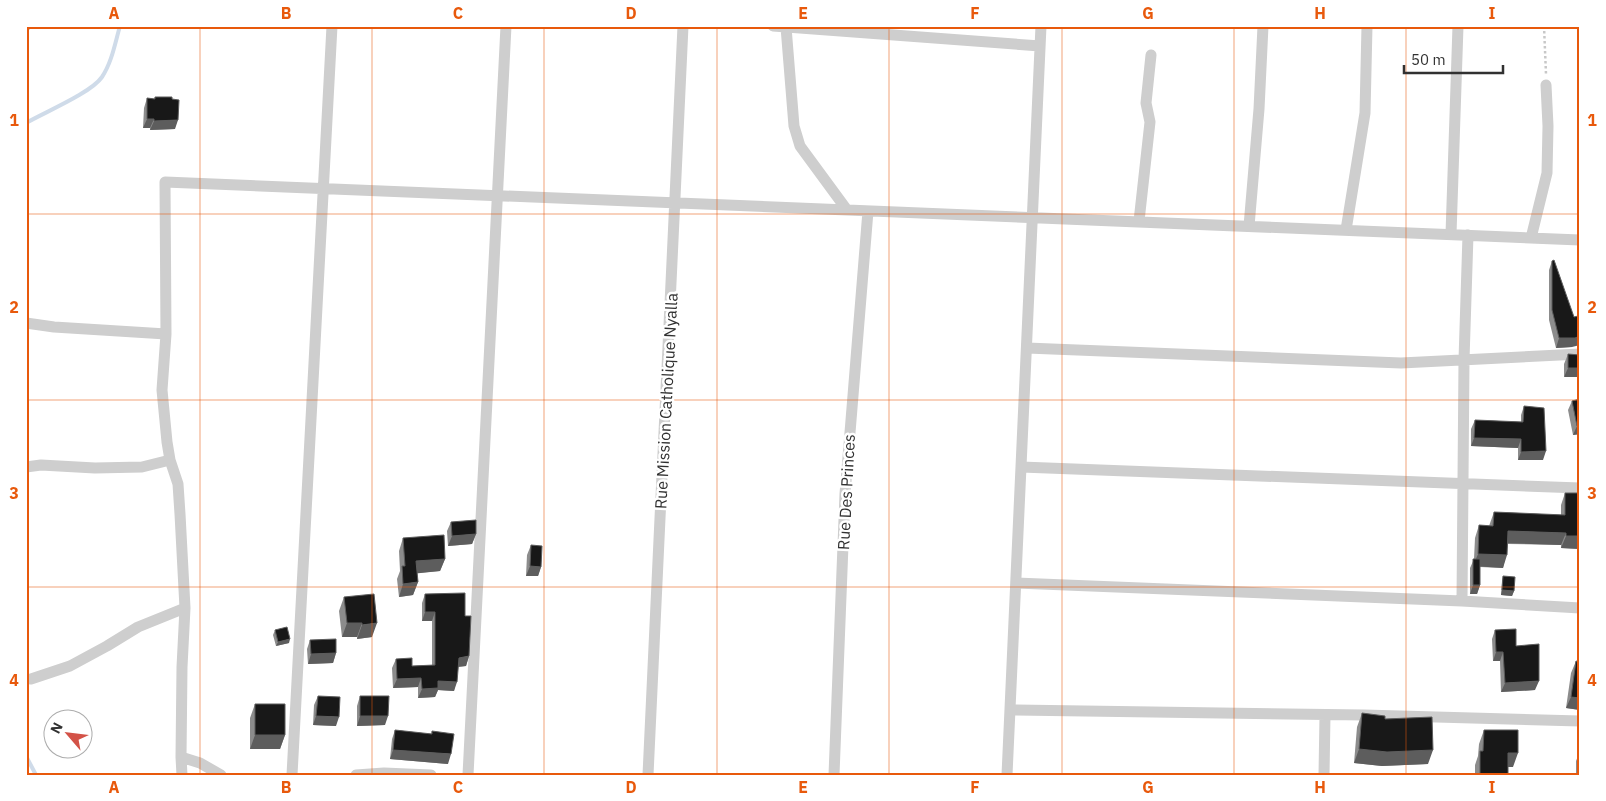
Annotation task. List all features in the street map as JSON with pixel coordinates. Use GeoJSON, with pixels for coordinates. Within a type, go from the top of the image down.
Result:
{"type":"FeatureCollection","features":[{"type":"Feature","properties":{"kind":"street"},"geometry":{"type":"LineString","coordinates":[[292,775],[332,26]]}},
{"type":"Feature","properties":{"kind":"street"},"geometry":{"type":"LineString","coordinates":[[468,775],[506,26]]}},
{"type":"Feature","properties":{"kind":"street","name":"Rue Mission Catholique Nyalla"},"geometry":{"type":"LineString","coordinates":[[648,775],[683,26]]}},
{"type":"Feature","properties":{"kind":"street"},"geometry":{"type":"LineString","coordinates":[[773,26],[1040,46]]}},
{"type":"Feature","properties":{"kind":"street"},"geometry":{"type":"LineString","coordinates":[[1007,775],[1041,26]]}},
{"type":"Feature","properties":{"kind":"street"},"geometry":{"type":"LineString","coordinates":[[1249,226],[1259,109],[1263,26]]}},
{"type":"Feature","properties":{"kind":"street"},"geometry":{"type":"LineString","coordinates":[[1346,230],[1365,113],[1367,26]]}},
{"type":"Feature","properties":{"kind":"street"},"geometry":{"type":"LineString","coordinates":[[1451,234],[1458,26]]}},
{"type":"Feature","properties":{"kind":"street"},"geometry":{"type":"LineString","coordinates":[[786,27],[794,126],[800,146],[847,210]]}},
{"type":"Feature","properties":{"kind":"street"},"geometry":{"type":"LineString","coordinates":[[1139,222],[1150,122],[1146,103],[1151,56]]}},
{"type":"Feature","properties":{"kind":"street"},"geometry":{"type":"LineString","coordinates":[[1531,238],[1547,174],[1548,126],[1546,85]]}},
{"type":"Feature","properties":{"kind":"street"},"geometry":{"type":"LineString","coordinates":[[182,775],[182,667],[185,608],[178,484],[170,460],[162,390],[166,334],[165,182],[1580,240]]}},
{"type":"Feature","properties":{"kind":"street","name":"Rue Des Princes"},"geometry":{"type":"LineString","coordinates":[[834,775],[845,494],[868,210]]}},
{"type":"Feature","properties":{"kind":"street"},"geometry":{"type":"LineString","coordinates":[[1462,601],[1464,360],[1468,235]]}},
{"type":"Feature","properties":{"kind":"street"},"geometry":{"type":"LineString","coordinates":[[26,323],[54,327],[166,334]]}},
{"type":"Feature","properties":{"kind":"street"},"geometry":{"type":"LineString","coordinates":[[1027,348],[1401,363],[1580,354]]}},
{"type":"Feature","properties":{"kind":"street"},"geometry":{"type":"LineString","coordinates":[[26,467],[41,465],[95,468],[142,467],[170,460]]}},
{"type":"Feature","properties":{"kind":"street"},"geometry":{"type":"LineString","coordinates":[[1021,467],[1580,488]]}},
{"type":"Feature","properties":{"kind":"street"},"geometry":{"type":"LineString","coordinates":[[1016,583],[1462,601],[1580,608]]}},
{"type":"Feature","properties":{"kind":"street"},"geometry":{"type":"LineString","coordinates":[[31,679],[70,666],[138,627],[185,608]]}},
{"type":"Feature","properties":{"kind":"street"},"geometry":{"type":"LineString","coordinates":[[1010,710],[1580,720]]}},
{"type":"Feature","properties":{"kind":"street"},"geometry":{"type":"LineString","coordinates":[[1324,775],[1325,715]]}},
{"type":"Feature","properties":{"kind":"street"},"geometry":{"type":"LineString","coordinates":[[181,757],[200,763],[220,775]]}},
{"type":"Feature","properties":{"kind":"street"},"geometry":{"type":"LineString","coordinates":[[356,775],[384,773],[431,775]]}},
{"type":"Feature","properties":{"kind":"path"},"geometry":{"type":"LineString","coordinates":[[1544,26],[1546,85]]}},
{"type":"Feature","properties":{"kind":"building"},"geometry":{"type":"Polygon","coordinates":[[[155,97],[172,97],[172,99],[179,100],[178,120],[154,121],[154,119],[147,119],[147,98],[155,99],[155,97]]]}},
{"type":"Feature","properties":{"kind":"building"},"geometry":{"type":"Polygon","coordinates":[[[1554,260],[1574,317],[1578,316],[1580,322],[1580,336],[1575,338],[1559,338],[1552,310],[1552,261],[1554,260]]]}},
{"type":"Feature","properties":{"kind":"building"},"geometry":{"type":"Polygon","coordinates":[[[1568,354],[1580,355],[1580,368],[1568,368],[1568,354]]]}},
{"type":"Feature","properties":{"kind":"building"},"geometry":{"type":"Polygon","coordinates":[[[1580,399],[1580,425],[1577,426],[1572,401],[1580,399]]]}},
{"type":"Feature","properties":{"kind":"building"},"geometry":{"type":"Polygon","coordinates":[[[1524,406],[1544,408],[1546,451],[1521,452],[1521,439],[1474,438],[1475,420],[1523,422],[1524,406]]]}},
{"type":"Feature","properties":{"kind":"building"},"geometry":{"type":"Polygon","coordinates":[[[1565,493],[1580,493],[1580,536],[1566,536],[1566,533],[1508,531],[1507,555],[1478,554],[1479,525],[1493,526],[1494,512],[1565,515],[1565,493]]]}},
{"type":"Feature","properties":{"kind":"building"},"geometry":{"type":"Polygon","coordinates":[[[476,520],[476,534],[452,536],[451,522],[476,520]]]}},
{"type":"Feature","properties":{"kind":"building"},"geometry":{"type":"Polygon","coordinates":[[[444,535],[445,559],[416,561],[418,582],[403,584],[402,566],[405,566],[403,538],[444,535]]]}},
{"type":"Feature","properties":{"kind":"building"},"geometry":{"type":"Polygon","coordinates":[[[531,545],[542,546],[541,567],[530,566],[531,545]]]}},
{"type":"Feature","properties":{"kind":"building"},"geometry":{"type":"Polygon","coordinates":[[[1473,559],[1480,559],[1480,585],[1473,585],[1473,559]]]}},
{"type":"Feature","properties":{"kind":"building"},"geometry":{"type":"Polygon","coordinates":[[[1503,576],[1515,577],[1514,591],[1502,590],[1503,576]]]}},
{"type":"Feature","properties":{"kind":"building"},"geometry":{"type":"Polygon","coordinates":[[[465,593],[465,616],[471,616],[469,656],[459,658],[457,682],[438,681],[438,688],[422,689],[421,678],[397,679],[396,659],[412,658],[412,666],[435,665],[435,612],[425,612],[425,594],[465,593]]]}},
{"type":"Feature","properties":{"kind":"building"},"geometry":{"type":"Polygon","coordinates":[[[374,594],[377,623],[362,625],[362,623],[347,623],[344,597],[374,594]]]}},
{"type":"Feature","properties":{"kind":"building"},"geometry":{"type":"Polygon","coordinates":[[[287,627],[290,639],[278,642],[275,630],[287,627]]]}},
{"type":"Feature","properties":{"kind":"building"},"geometry":{"type":"Polygon","coordinates":[[[1516,629],[1516,646],[1539,644],[1539,681],[1505,683],[1503,652],[1496,652],[1495,630],[1516,629]]]}},
{"type":"Feature","properties":{"kind":"building"},"geometry":{"type":"Polygon","coordinates":[[[336,639],[336,653],[311,654],[310,640],[336,639]]]}},
{"type":"Feature","properties":{"kind":"building"},"geometry":{"type":"Polygon","coordinates":[[[1576,661],[1580,662],[1580,698],[1571,697],[1576,661]]]}},
{"type":"Feature","properties":{"kind":"building"},"geometry":{"type":"Polygon","coordinates":[[[318,696],[340,697],[339,717],[316,716],[318,696]]]}},
{"type":"Feature","properties":{"kind":"building"},"geometry":{"type":"Polygon","coordinates":[[[360,696],[389,696],[388,716],[360,716],[360,696]]]}},
{"type":"Feature","properties":{"kind":"building"},"geometry":{"type":"Polygon","coordinates":[[[255,704],[285,704],[285,735],[255,735],[255,704]]]}},
{"type":"Feature","properties":{"kind":"building"},"geometry":{"type":"Polygon","coordinates":[[[1362,713],[1385,716],[1385,719],[1432,717],[1433,750],[1387,752],[1359,749],[1362,713]]]}},
{"type":"Feature","properties":{"kind":"building"},"geometry":{"type":"Polygon","coordinates":[[[395,730],[432,734],[432,731],[454,734],[451,754],[393,750],[395,730]]]}},
{"type":"Feature","properties":{"kind":"building"},"geometry":{"type":"Polygon","coordinates":[[[1484,730],[1518,730],[1518,753],[1508,753],[1508,775],[1480,775],[1480,751],[1483,751],[1484,730]]]}},
{"type":"Feature","properties":{"kind":"waterway"},"geometry":{"type":"LineString","coordinates":[[26,123],[78,96],[102,77],[113,52],[120,26]]}},
{"type":"Feature","properties":{"kind":"waterway"},"geometry":{"type":"LineString","coordinates":[[26,756],[36,775]]}}]}
